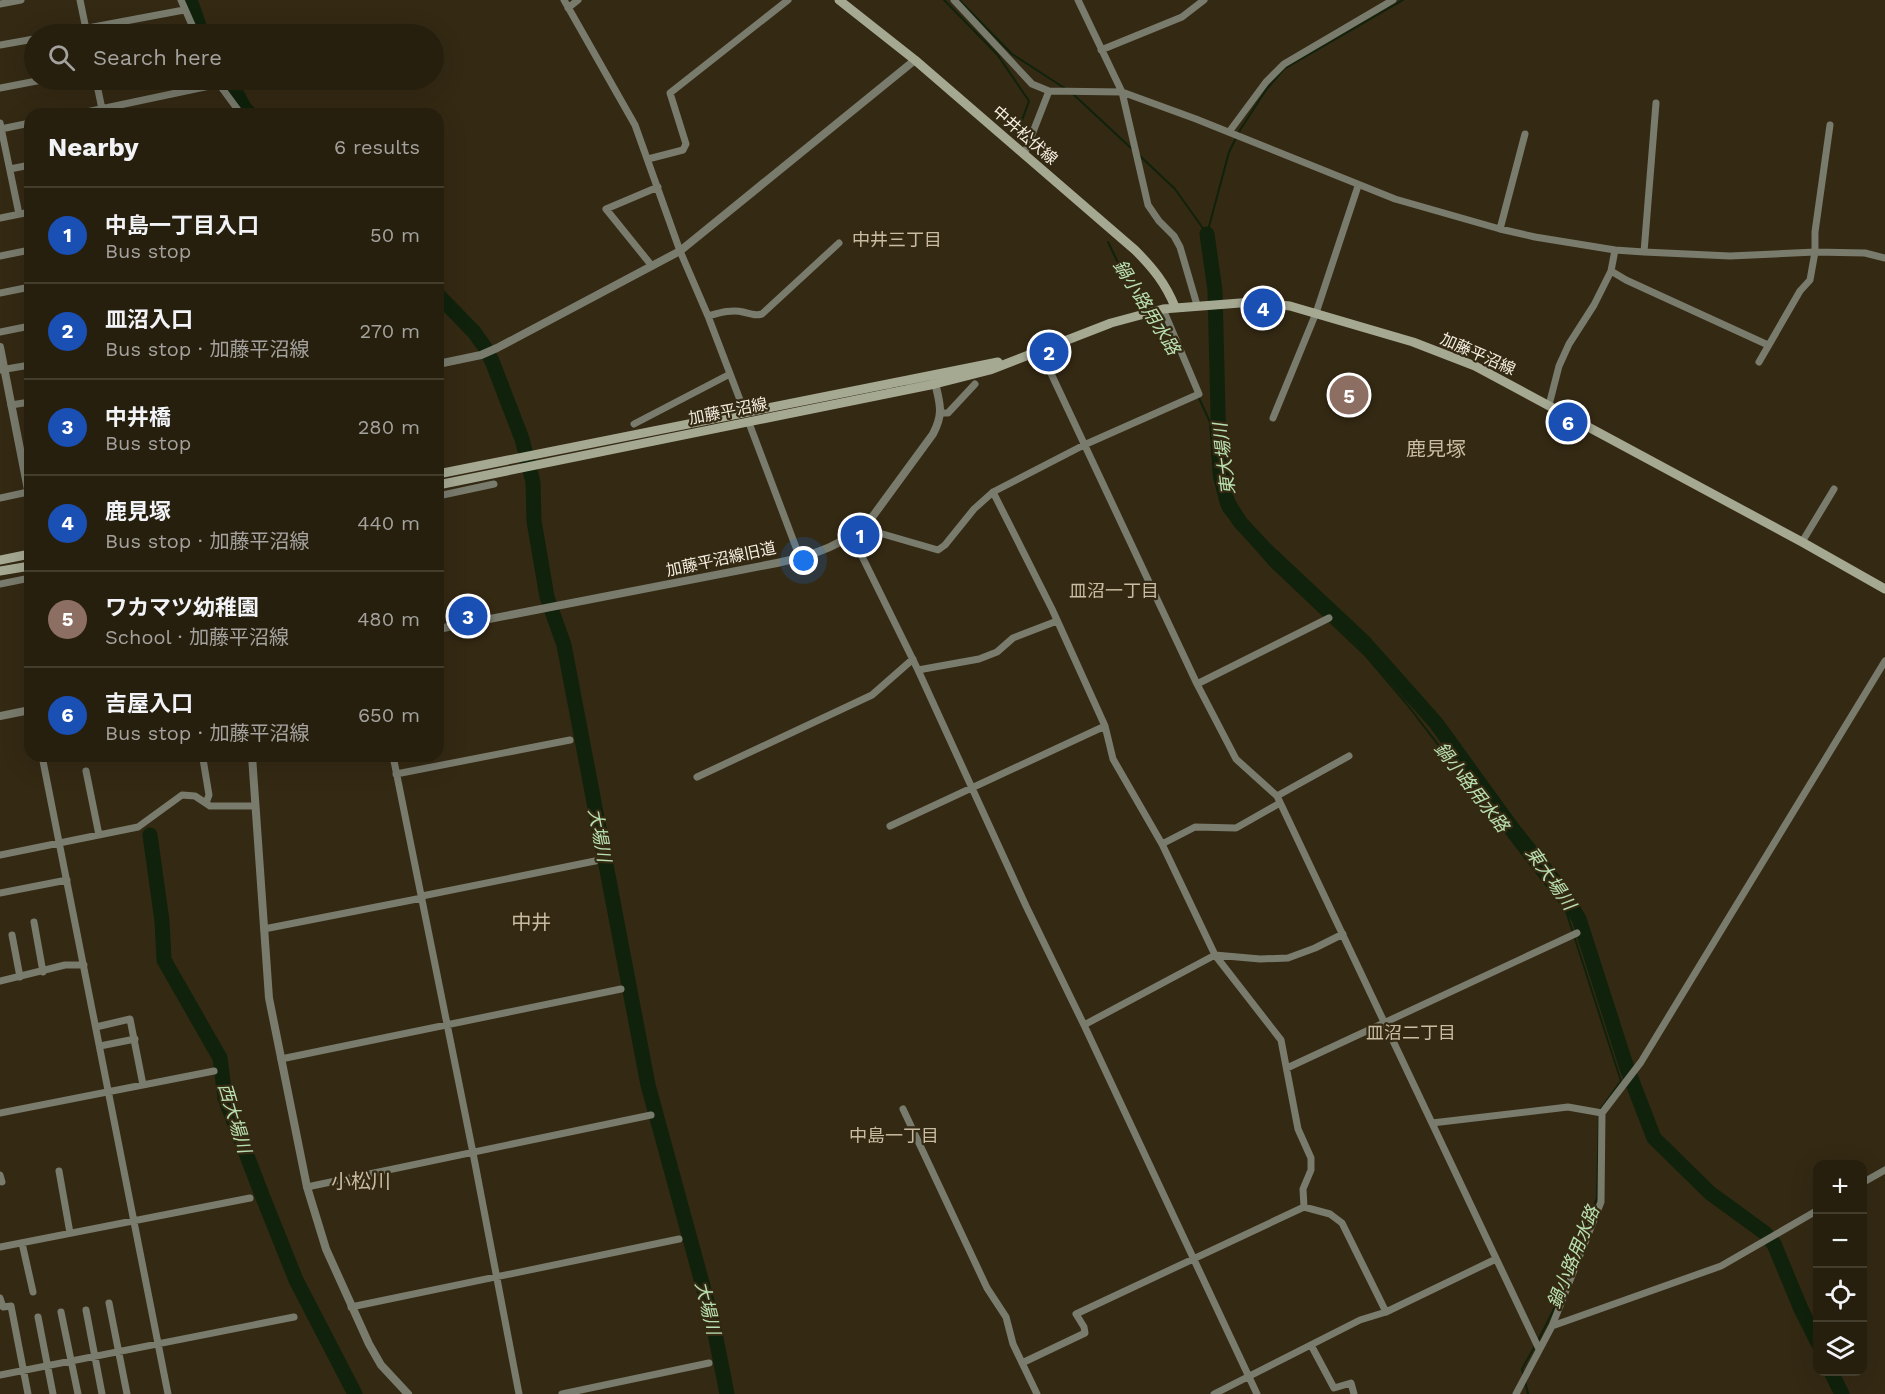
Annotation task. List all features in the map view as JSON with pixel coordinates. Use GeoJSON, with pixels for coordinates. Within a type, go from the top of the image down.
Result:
{"type":"FeatureCollection","features":[{"type":"Feature","properties":{"kind":"main road","name":"中井松伏線"},"geometry":{"type":"LineString","coordinates":[[839,0],[915,60],[1150,265],[1165,284],[1175,307]]}},
{"type":"Feature","properties":{"kind":"main road","name":"加藤平沼線"},"geometry":{"type":"LineString","coordinates":[[444,473],[745,413],[990,370],[1111,323],[1163,309],[1267,302],[1316,312],[1449,355],[1485,371],[1885,589]]}},
{"type":"Feature","properties":{"kind":"main road","name":"加藤平沼線"},"geometry":{"type":"LineString","coordinates":[[444,484],[749,423],[934,379]]}},
{"type":"Feature","properties":{"kind":"main road"},"geometry":{"type":"LineString","coordinates":[[0,560],[24,555]]}},
{"type":"Feature","properties":{"kind":"main road"},"geometry":{"type":"LineString","coordinates":[[0,572],[24,567]]}},
{"type":"Feature","properties":{"kind":"street"},"geometry":{"type":"LineString","coordinates":[[0,4],[21,0]]}},
{"type":"Feature","properties":{"kind":"street"},"geometry":{"type":"LineString","coordinates":[[80,0],[85,24]]}},
{"type":"Feature","properties":{"kind":"street"},"geometry":{"type":"LineString","coordinates":[[181,0],[191,24]]}},
{"type":"Feature","properties":{"kind":"street"},"geometry":{"type":"LineString","coordinates":[[564,0],[634,125],[680,251],[745,413]]}},
{"type":"Feature","properties":{"kind":"street"},"geometry":{"type":"LineString","coordinates":[[568,8],[578,0]]}},
{"type":"Feature","properties":{"kind":"street"},"geometry":{"type":"LineString","coordinates":[[648,159],[683,150],[687,144],[670,93],[788,0]]}},
{"type":"Feature","properties":{"kind":"street"},"geometry":{"type":"LineString","coordinates":[[954,0],[1032,84],[1049,91],[1122,92],[1228,132],[1359,186],[1500,230],[1616,250],[1730,256],[1815,252],[1865,253],[1885,258]]}},
{"type":"Feature","properties":{"kind":"street"},"geometry":{"type":"LineString","coordinates":[[1078,0],[1122,92],[1148,205],[1159,221],[1174,236],[1180,247],[1197,305]]}},
{"type":"Feature","properties":{"kind":"street"},"geometry":{"type":"LineString","coordinates":[[1101,50],[1182,17],[1204,0]]}},
{"type":"Feature","properties":{"kind":"street"},"geometry":{"type":"LineString","coordinates":[[1228,132],[1266,81],[1284,64],[1393,0]]}},
{"type":"Feature","properties":{"kind":"street"},"geometry":{"type":"LineString","coordinates":[[122,24],[184,10]]}},
{"type":"Feature","properties":{"kind":"street"},"geometry":{"type":"LineString","coordinates":[[0,45],[24,41]]}},
{"type":"Feature","properties":{"kind":"street"},"geometry":{"type":"LineString","coordinates":[[444,363],[481,355],[497,348],[680,251],[915,60]]}},
{"type":"Feature","properties":{"kind":"street"},"geometry":{"type":"LineString","coordinates":[[0,88],[24,83]]}},
{"type":"Feature","properties":{"kind":"street"},"geometry":{"type":"LineString","coordinates":[[98,90],[101,108]]}},
{"type":"Feature","properties":{"kind":"street"},"geometry":{"type":"LineString","coordinates":[[117,108],[187,90]]}},
{"type":"Feature","properties":{"kind":"street"},"geometry":{"type":"LineString","coordinates":[[224,90],[237,108]]}},
{"type":"Feature","properties":{"kind":"street"},"geometry":{"type":"LineString","coordinates":[[1024,155],[1049,91]]}},
{"type":"Feature","properties":{"kind":"street"},"geometry":{"type":"LineString","coordinates":[[1644,252],[1656,104]]}},
{"type":"Feature","properties":{"kind":"street"},"geometry":{"type":"LineString","coordinates":[[19,214],[1,126],[24,124]]}},
{"type":"Feature","properties":{"kind":"street"},"geometry":{"type":"LineString","coordinates":[[1759,362],[1800,291],[1810,280],[1830,125]]}},
{"type":"Feature","properties":{"kind":"street"},"geometry":{"type":"LineString","coordinates":[[1500,230],[1525,134]]}},
{"type":"Feature","properties":{"kind":"street"},"geometry":{"type":"LineString","coordinates":[[9,169],[24,166]]}},
{"type":"Feature","properties":{"kind":"street"},"geometry":{"type":"LineString","coordinates":[[1273,418],[1316,312],[1359,186]]}},
{"type":"Feature","properties":{"kind":"street"},"geometry":{"type":"LineString","coordinates":[[652,266],[606,209],[658,187]]}},
{"type":"Feature","properties":{"kind":"street"},"geometry":{"type":"LineString","coordinates":[[0,218],[24,213]]}},
{"type":"Feature","properties":{"kind":"street"},"geometry":{"type":"LineString","coordinates":[[708,316],[732,311],[752,315],[762,314],[839,243]]}},
{"type":"Feature","properties":{"kind":"street"},"geometry":{"type":"LineString","coordinates":[[1549,405],[1559,366],[1611,271],[1616,250]]}},
{"type":"Feature","properties":{"kind":"street"},"geometry":{"type":"LineString","coordinates":[[0,256],[24,251]]}},
{"type":"Feature","properties":{"kind":"street"},"geometry":{"type":"LineString","coordinates":[[1611,271],[1768,345]]}},
{"type":"Feature","properties":{"kind":"street"},"geometry":{"type":"LineString","coordinates":[[0,293],[24,288]]}},
{"type":"Feature","properties":{"kind":"street"},"geometry":{"type":"LineString","coordinates":[[862,528],[938,550],[945,545],[974,509],[993,492],[1084,445],[1199,394],[1163,309]]}},
{"type":"Feature","properties":{"kind":"street"},"geometry":{"type":"LineString","coordinates":[[0,332],[24,328]]}},
{"type":"Feature","properties":{"kind":"street"},"geometry":{"type":"LineString","coordinates":[[0,347],[2,369],[24,468]]}},
{"type":"Feature","properties":{"kind":"street"},"geometry":{"type":"LineString","coordinates":[[1040,350],[1197,684],[1236,759],[1278,800],[1539,1349]]}},
{"type":"Feature","properties":{"kind":"street"},"geometry":{"type":"LineString","coordinates":[[2,369],[24,366]]}},
{"type":"Feature","properties":{"kind":"street"},"geometry":{"type":"LineString","coordinates":[[634,424],[730,374]]}},
{"type":"Feature","properties":{"kind":"street"},"geometry":{"type":"LineString","coordinates":[[934,379],[941,413],[948,413],[975,384]]}},
{"type":"Feature","properties":{"kind":"street"},"geometry":{"type":"LineString","coordinates":[[11,405],[24,403]]}},
{"type":"Feature","properties":{"kind":"street","name":"加藤平沼線旧道"},"geometry":{"type":"LineString","coordinates":[[444,628],[800,558],[829,548],[862,528],[933,434],[941,413]]}},
{"type":"Feature","properties":{"kind":"street"},"geometry":{"type":"LineString","coordinates":[[749,423],[800,558]]}},
{"type":"Feature","properties":{"kind":"street"},"geometry":{"type":"LineString","coordinates":[[20,446],[24,445]]}},
{"type":"Feature","properties":{"kind":"street"},"geometry":{"type":"LineString","coordinates":[[444,495],[494,484]]}},
{"type":"Feature","properties":{"kind":"street"},"geometry":{"type":"LineString","coordinates":[[1802,542],[1834,489]]}},
{"type":"Feature","properties":{"kind":"street"},"geometry":{"type":"LineString","coordinates":[[993,492],[1057,621],[1105,726],[1113,759],[1162,844],[1215,956],[1281,1040],[1298,1129],[1311,1158],[1311,1170],[1303,1189],[1304,1207]]}},
{"type":"Feature","properties":{"kind":"street"},"geometry":{"type":"LineString","coordinates":[[0,498],[24,496]]}},
{"type":"Feature","properties":{"kind":"street"},"geometry":{"type":"LineString","coordinates":[[852,536],[913,659],[1026,906],[1257,1394]]}},
{"type":"Feature","properties":{"kind":"street"},"geometry":{"type":"LineString","coordinates":[[0,584],[24,579]]}},
{"type":"Feature","properties":{"kind":"street"},"geometry":{"type":"LineString","coordinates":[[1197,684],[1329,618]]}},
{"type":"Feature","properties":{"kind":"street"},"geometry":{"type":"LineString","coordinates":[[918,670],[979,659],[997,652],[1013,638],[1057,621]]}},
{"type":"Feature","properties":{"kind":"street"},"geometry":{"type":"LineString","coordinates":[[697,777],[872,695],[913,659]]}},
{"type":"Feature","properties":{"kind":"street"},"geometry":{"type":"LineString","coordinates":[[1516,1394],[1552,1326],[1601,1202],[1602,1113],[1634,1071],[1728,921],[1885,661]]}},
{"type":"Feature","properties":{"kind":"street"},"geometry":{"type":"LineString","coordinates":[[0,716],[24,711]]}},
{"type":"Feature","properties":{"kind":"street"},"geometry":{"type":"LineString","coordinates":[[890,826],[974,789],[1105,726]]}},
{"type":"Feature","properties":{"kind":"street"},"geometry":{"type":"LineString","coordinates":[[396,774],[570,740]]}},
{"type":"Feature","properties":{"kind":"street"},"geometry":{"type":"LineString","coordinates":[[1162,844],[1195,827],[1236,828],[1349,756]]}},
{"type":"Feature","properties":{"kind":"street"},"geometry":{"type":"LineString","coordinates":[[43,762],[168,1394]]}},
{"type":"Feature","properties":{"kind":"street"},"geometry":{"type":"LineString","coordinates":[[204,762],[209,795],[206,803]]}},
{"type":"Feature","properties":{"kind":"street"},"geometry":{"type":"LineString","coordinates":[[252,762],[269,998],[307,1187],[326,1249],[351,1307],[381,1365],[408,1394]]}},
{"type":"Feature","properties":{"kind":"street"},"geometry":{"type":"LineString","coordinates":[[394,762],[519,1394]]}},
{"type":"Feature","properties":{"kind":"street"},"geometry":{"type":"LineString","coordinates":[[86,771],[99,835]]}},
{"type":"Feature","properties":{"kind":"street"},"geometry":{"type":"LineString","coordinates":[[0,855],[138,827],[182,795],[195,796],[210,806],[255,806]]}},
{"type":"Feature","properties":{"kind":"street"},"geometry":{"type":"LineString","coordinates":[[264,929],[595,861]]}},
{"type":"Feature","properties":{"kind":"street"},"geometry":{"type":"LineString","coordinates":[[0,893],[67,880]]}},
{"type":"Feature","properties":{"kind":"street"},"geometry":{"type":"LineString","coordinates":[[34,922],[43,972]]}},
{"type":"Feature","properties":{"kind":"street"},"geometry":{"type":"LineString","coordinates":[[1287,1068],[1577,933]]}},
{"type":"Feature","properties":{"kind":"street"},"geometry":{"type":"LineString","coordinates":[[1084,1025],[1215,956],[1288,958],[1343,934]]}},
{"type":"Feature","properties":{"kind":"street"},"geometry":{"type":"LineString","coordinates":[[12,935],[20,977]]}},
{"type":"Feature","properties":{"kind":"street"},"geometry":{"type":"LineString","coordinates":[[0,981],[65,965],[84,964]]}},
{"type":"Feature","properties":{"kind":"street"},"geometry":{"type":"LineString","coordinates":[[281,1059],[621,989]]}},
{"type":"Feature","properties":{"kind":"street"},"geometry":{"type":"LineString","coordinates":[[96,1028],[130,1019],[143,1085]]}},
{"type":"Feature","properties":{"kind":"street"},"geometry":{"type":"LineString","coordinates":[[100,1046],[135,1039]]}},
{"type":"Feature","properties":{"kind":"street"},"geometry":{"type":"LineString","coordinates":[[0,1113],[214,1071]]}},
{"type":"Feature","properties":{"kind":"street"},"geometry":{"type":"LineString","coordinates":[[1432,1123],[1568,1107],[1602,1113]]}},
{"type":"Feature","properties":{"kind":"street"},"geometry":{"type":"LineString","coordinates":[[903,1109],[987,1288],[1006,1317],[1013,1344],[1037,1394]]}},
{"type":"Feature","properties":{"kind":"street"},"geometry":{"type":"LineString","coordinates":[[307,1187],[651,1115]]}},
{"type":"Feature","properties":{"kind":"street"},"geometry":{"type":"LineString","coordinates":[[1867,1181],[1885,1170]]}},
{"type":"Feature","properties":{"kind":"street"},"geometry":{"type":"LineString","coordinates":[[59,1171],[70,1233]]}},
{"type":"Feature","properties":{"kind":"street"},"geometry":{"type":"LineString","coordinates":[[0,1247],[250,1198]]}},
{"type":"Feature","properties":{"kind":"street"},"geometry":{"type":"LineString","coordinates":[[1022,1363],[1085,1333],[1076,1314],[1193,1257],[1304,1207],[1330,1214],[1342,1224],[1386,1312]]}},
{"type":"Feature","properties":{"kind":"street"},"geometry":{"type":"LineString","coordinates":[[1552,1326],[1721,1266],[1813,1213]]}},
{"type":"Feature","properties":{"kind":"street"},"geometry":{"type":"LineString","coordinates":[[351,1307],[679,1239]]}},
{"type":"Feature","properties":{"kind":"street"},"geometry":{"type":"LineString","coordinates":[[22,1243],[33,1292]]}},
{"type":"Feature","properties":{"kind":"street"},"geometry":{"type":"LineString","coordinates":[[1214,1394],[1360,1320],[1386,1312],[1496,1259]]}},
{"type":"Feature","properties":{"kind":"street"},"geometry":{"type":"LineString","coordinates":[[0,1298],[3,1307],[11,1306],[28,1394]]}},
{"type":"Feature","properties":{"kind":"street"},"geometry":{"type":"LineString","coordinates":[[109,1303],[127,1394]]}},
{"type":"Feature","properties":{"kind":"street"},"geometry":{"type":"LineString","coordinates":[[86,1310],[102,1394]]}},
{"type":"Feature","properties":{"kind":"street"},"geometry":{"type":"LineString","coordinates":[[61,1312],[78,1394]]}},
{"type":"Feature","properties":{"kind":"street"},"geometry":{"type":"LineString","coordinates":[[38,1317],[53,1394]]}},
{"type":"Feature","properties":{"kind":"street"},"geometry":{"type":"LineString","coordinates":[[0,1374],[294,1317]]}},
{"type":"Feature","properties":{"kind":"street"},"geometry":{"type":"LineString","coordinates":[[1311,1345],[1334,1388],[1351,1383],[1354,1394]]}},
{"type":"Feature","properties":{"kind":"street"},"geometry":{"type":"LineString","coordinates":[[562,1394],[709,1363]]}},
{"type":"Feature","properties":{"kind":"waterway","name":"大場川"},"geometry":{"type":"LineString","coordinates":[[190,0],[198,24]]}},
{"type":"Feature","properties":{"kind":"waterway","name":"鍋小路用水路"},"geometry":{"type":"LineString","coordinates":[[944,0],[997,54],[1029,101],[1016,137]]}},
{"type":"Feature","properties":{"kind":"waterway"},"geometry":{"type":"LineString","coordinates":[[959,0],[1012,54],[1066,89]]}},
{"type":"Feature","properties":{"kind":"waterway"},"geometry":{"type":"LineString","coordinates":[[1207,234],[1229,152],[1240,130],[1266,90],[1284,69],[1403,0]]}},
{"type":"Feature","properties":{"kind":"waterway","name":"大場川"},"geometry":{"type":"LineString","coordinates":[[235,90],[244,108]]}},
{"type":"Feature","properties":{"kind":"waterway"},"geometry":{"type":"LineString","coordinates":[[1073,94],[1132,149]]}},
{"type":"Feature","properties":{"kind":"waterway"},"geometry":{"type":"LineString","coordinates":[[1139,155],[1175,189],[1207,234]]}},
{"type":"Feature","properties":{"kind":"waterway","name":"東大場川"},"geometry":{"type":"LineString","coordinates":[[1207,234],[1215,290],[1219,455],[1228,503],[1240,522],[1266,550],[1364,642],[1436,723],[1512,828],[1563,892],[1579,919],[1627,1068],[1654,1138],[1710,1193],[1765,1233],[1774,1244],[1813,1333]]}},
{"type":"Feature","properties":{"kind":"waterway","name":"鍋小路用水路"},"geometry":{"type":"LineString","coordinates":[[1108,242],[1123,273],[1152,309]]}},
{"type":"Feature","properties":{"kind":"waterway","name":"大場川"},"geometry":{"type":"LineString","coordinates":[[444,301],[474,332],[484,346],[522,439],[533,482],[534,521],[547,597],[564,645],[648,1085],[713,1323],[727,1394]]}},
{"type":"Feature","properties":{"kind":"waterway","name":"鍋小路用水路"},"geometry":{"type":"LineString","coordinates":[[1156,314],[1169,333],[1178,353]]}},
{"type":"Feature","properties":{"kind":"waterway","name":"鍋小路用水路"},"geometry":{"type":"LineString","coordinates":[[1198,396],[1210,422],[1214,477],[1224,511],[1270,565],[1365,655],[1406,703],[1566,911],[1621,1081],[1600,1110]]}},
{"type":"Feature","properties":{"kind":"waterway","name":"西大場川"},"geometry":{"type":"LineString","coordinates":[[150,835],[162,921],[164,960],[220,1058],[225,1098],[296,1280],[355,1394]]}},
{"type":"Feature","properties":{"kind":"waterway","name":"鍋小路用水路"},"geometry":{"type":"LineString","coordinates":[[1538,1341],[1553,1311],[1597,1198],[1599,1115]]}},
{"type":"Feature","properties":{"kind":"waterway","name":"鍋小路用水路"},"geometry":{"type":"LineString","coordinates":[[1524,1376],[1522,1369],[1535,1346]]}},
{"type":"Feature","properties":{"kind":"waterway","name":"東大場川"},"geometry":{"type":"LineString","coordinates":[[1833,1376],[1842,1394]]}},
{"type":"Feature","properties":{"kind":"waterway","name":"鍋小路用水路"},"geometry":{"type":"LineString","coordinates":[[1525,1381],[1528,1394]]}},
{"type":"Feature","properties":{"kind":"place","name":"鹿見塚"},"geometry":{"type":"Point","coordinates":[1263,308]}},
{"type":"Feature","properties":{"kind":"place","name":"皿沼入口"},"geometry":{"type":"Point","coordinates":[1049,352]}},
{"type":"Feature","properties":{"kind":"place","name":"ワカマツ幼稚園"},"geometry":{"type":"Point","coordinates":[1349,395]}},
{"type":"Feature","properties":{"kind":"place","name":"吉屋入口"},"geometry":{"type":"Point","coordinates":[1568,422]}},
{"type":"Feature","properties":{"kind":"place","name":"中島一丁目入口"},"geometry":{"type":"Point","coordinates":[860,535]}},
{"type":"Feature","properties":{"kind":"place","name":"中井橋"},"geometry":{"type":"Point","coordinates":[468,616]}},
{"type":"Feature","properties":{"kind":"district","name":"中井三丁目"},"geometry":{"type":"Point","coordinates":[897,239]}},
{"type":"Feature","properties":{"kind":"district","name":"鹿見塚"},"geometry":{"type":"Point","coordinates":[1436,449]}},
{"type":"Feature","properties":{"kind":"district","name":"皿沼一丁目"},"geometry":{"type":"Point","coordinates":[1114,590]}},
{"type":"Feature","properties":{"kind":"district","name":"中井"},"geometry":{"type":"Point","coordinates":[531,922]}},
{"type":"Feature","properties":{"kind":"district","name":"皿沼二丁目"},"geometry":{"type":"Point","coordinates":[1411,1032]}},
{"type":"Feature","properties":{"kind":"district","name":"中島一丁目"},"geometry":{"type":"Point","coordinates":[894,1135]}},
{"type":"Feature","properties":{"kind":"district","name":"小松川"},"geometry":{"type":"Point","coordinates":[361,1181]}}]}
